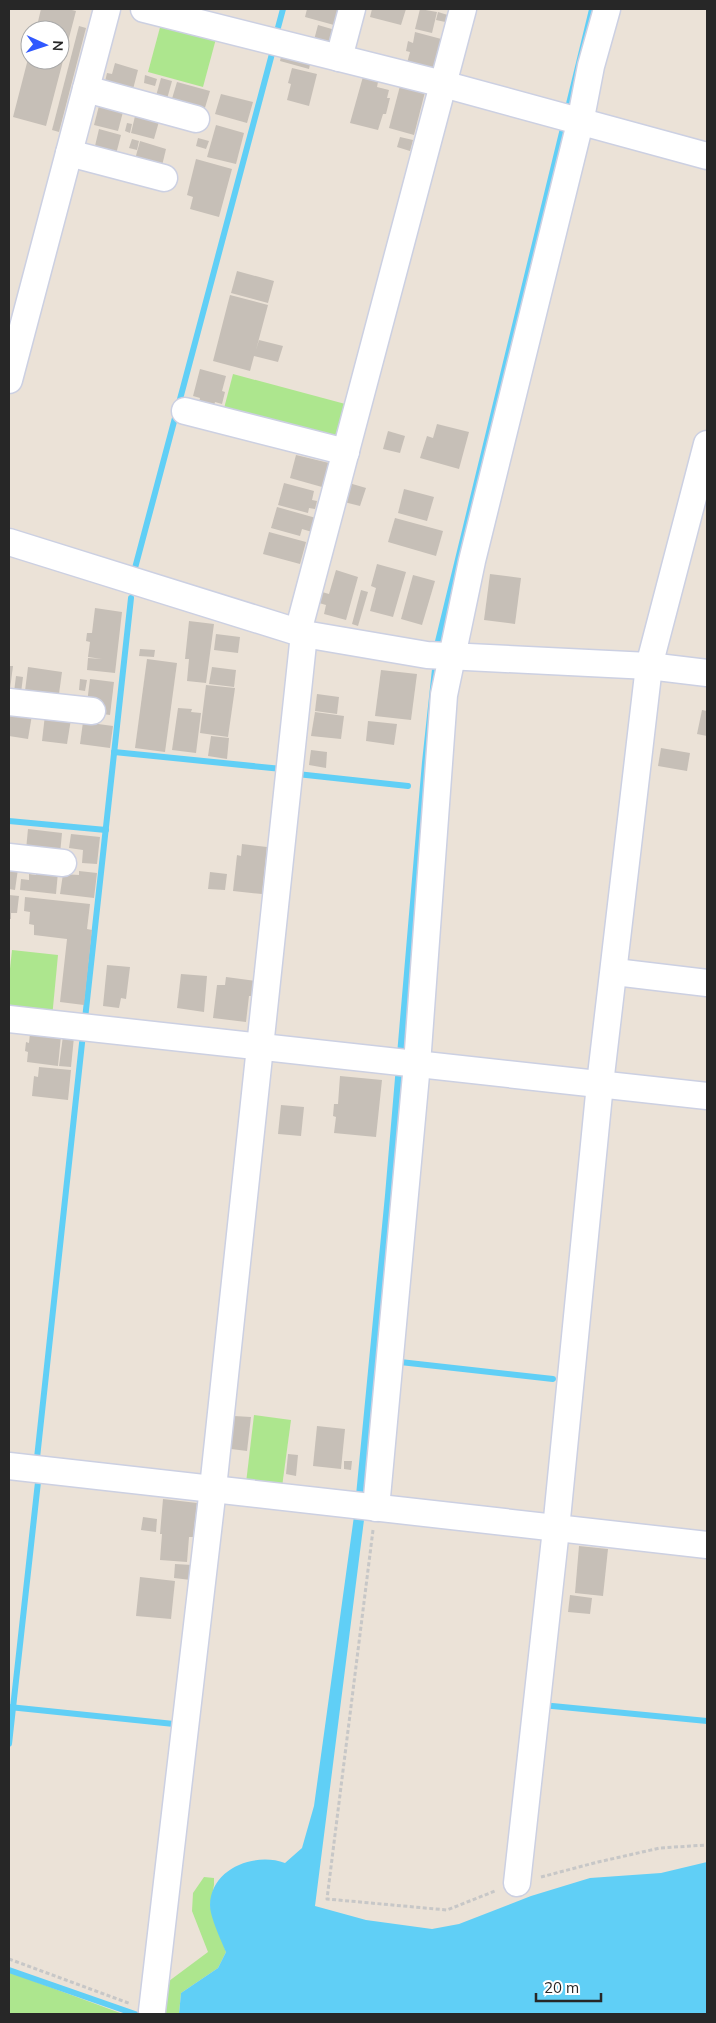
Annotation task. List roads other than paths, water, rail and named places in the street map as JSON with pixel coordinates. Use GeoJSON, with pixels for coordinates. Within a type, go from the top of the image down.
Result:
{"type":"FeatureCollection","features":[{"type":"Feature","properties":{"kind":"street"},"geometry":{"type":"LineString","coordinates":[[9,380],[107,9]]}},
{"type":"Feature","properties":{"kind":"street"},"geometry":{"type":"LineString","coordinates":[[144,9],[442,84],[707,156]]}},
{"type":"Feature","properties":{"kind":"street"},"geometry":{"type":"LineString","coordinates":[[340,58],[352,9]]}},
{"type":"Feature","properties":{"kind":"street"},"geometry":{"type":"LineString","coordinates":[[152,2011],[213,1488],[301,633],[346,452],[463,9]]}},
{"type":"Feature","properties":{"kind":"street"},"geometry":{"type":"LineString","coordinates":[[365,1506],[444,695],[443,656],[472,561],[571,120],[591,66],[607,9]]}},
{"type":"Feature","properties":{"kind":"street"},"geometry":{"type":"LineString","coordinates":[[86,89],[196,119]]}},
{"type":"Feature","properties":{"kind":"street"},"geometry":{"type":"LineString","coordinates":[[69,153],[164,178]]}},
{"type":"Feature","properties":{"kind":"street"},"geometry":{"type":"LineString","coordinates":[[185,411],[346,452]]}},
{"type":"Feature","properties":{"kind":"street"},"geometry":{"type":"LineString","coordinates":[[517,1883],[556,1529],[600,1084],[615,972],[649,666],[707,444]]}},
{"type":"Feature","properties":{"kind":"street"},"geometry":{"type":"LineString","coordinates":[[9,542],[301,633],[443,656],[649,666],[707,674]]}},
{"type":"Feature","properties":{"kind":"street"},"geometry":{"type":"LineString","coordinates":[[9,702],[92,711]]}},
{"type":"Feature","properties":{"kind":"street"},"geometry":{"type":"LineString","coordinates":[[9,857],[63,863]]}},
{"type":"Feature","properties":{"kind":"street"},"geometry":{"type":"LineString","coordinates":[[615,972],[707,983]]}},
{"type":"Feature","properties":{"kind":"street"},"geometry":{"type":"LineString","coordinates":[[9,1019],[707,1096]]}},
{"type":"Feature","properties":{"kind":"street"},"geometry":{"type":"LineString","coordinates":[[9,1466],[707,1545]]}},
{"type":"Feature","properties":{"kind":"water"},"geometry":{"type":"Polygon","coordinates":[[[589,9],[596,9],[428,771],[364,1520],[315,1906],[366,1920],[432,1929],[459,1924],[531,1896],[590,1878],[661,1873],[707,1862],[707,2014],[179,2014],[181,1993],[218,1968],[226,1952],[210,1910],[212,1892],[218,1881],[237,1866],[248,1862],[273,1860],[285,1863],[302,1848],[314,1806],[354,1516],[385,1195],[422,762],[435,641],[589,9]]]}},
{"type":"Feature","properties":{"kind":"waterway"},"geometry":{"type":"LineString","coordinates":[[276,35],[283,9]]}},
{"type":"Feature","properties":{"kind":"waterway"},"geometry":{"type":"LineString","coordinates":[[135,568],[273,50]]}},
{"type":"Feature","properties":{"kind":"waterway"},"geometry":{"type":"LineString","coordinates":[[85,1019],[131,598]]}},
{"type":"Feature","properties":{"kind":"waterway"},"geometry":{"type":"LineString","coordinates":[[114,752],[282,769]]}},
{"type":"Feature","properties":{"kind":"waterway"},"geometry":{"type":"LineString","coordinates":[[297,774],[408,786]]}},
{"type":"Feature","properties":{"kind":"waterway"},"geometry":{"type":"LineString","coordinates":[[9,821],[106,830]]}},
{"type":"Feature","properties":{"kind":"waterway"},"geometry":{"type":"LineString","coordinates":[[37,1458],[83,1034]]}},
{"type":"Feature","properties":{"kind":"waterway"},"geometry":{"type":"LineString","coordinates":[[400,1362],[553,1379]]}},
{"type":"Feature","properties":{"kind":"waterway"},"geometry":{"type":"LineString","coordinates":[[9,1744],[38,1482]]}},
{"type":"Feature","properties":{"kind":"waterway"},"geometry":{"type":"LineString","coordinates":[[542,1705],[707,1721]]}},
{"type":"Feature","properties":{"kind":"waterway"},"geometry":{"type":"LineString","coordinates":[[9,1707],[174,1724]]}},
{"type":"Feature","properties":{"kind":"waterway"},"geometry":{"type":"LineString","coordinates":[[9,1970],[135,2014]]}}]}
